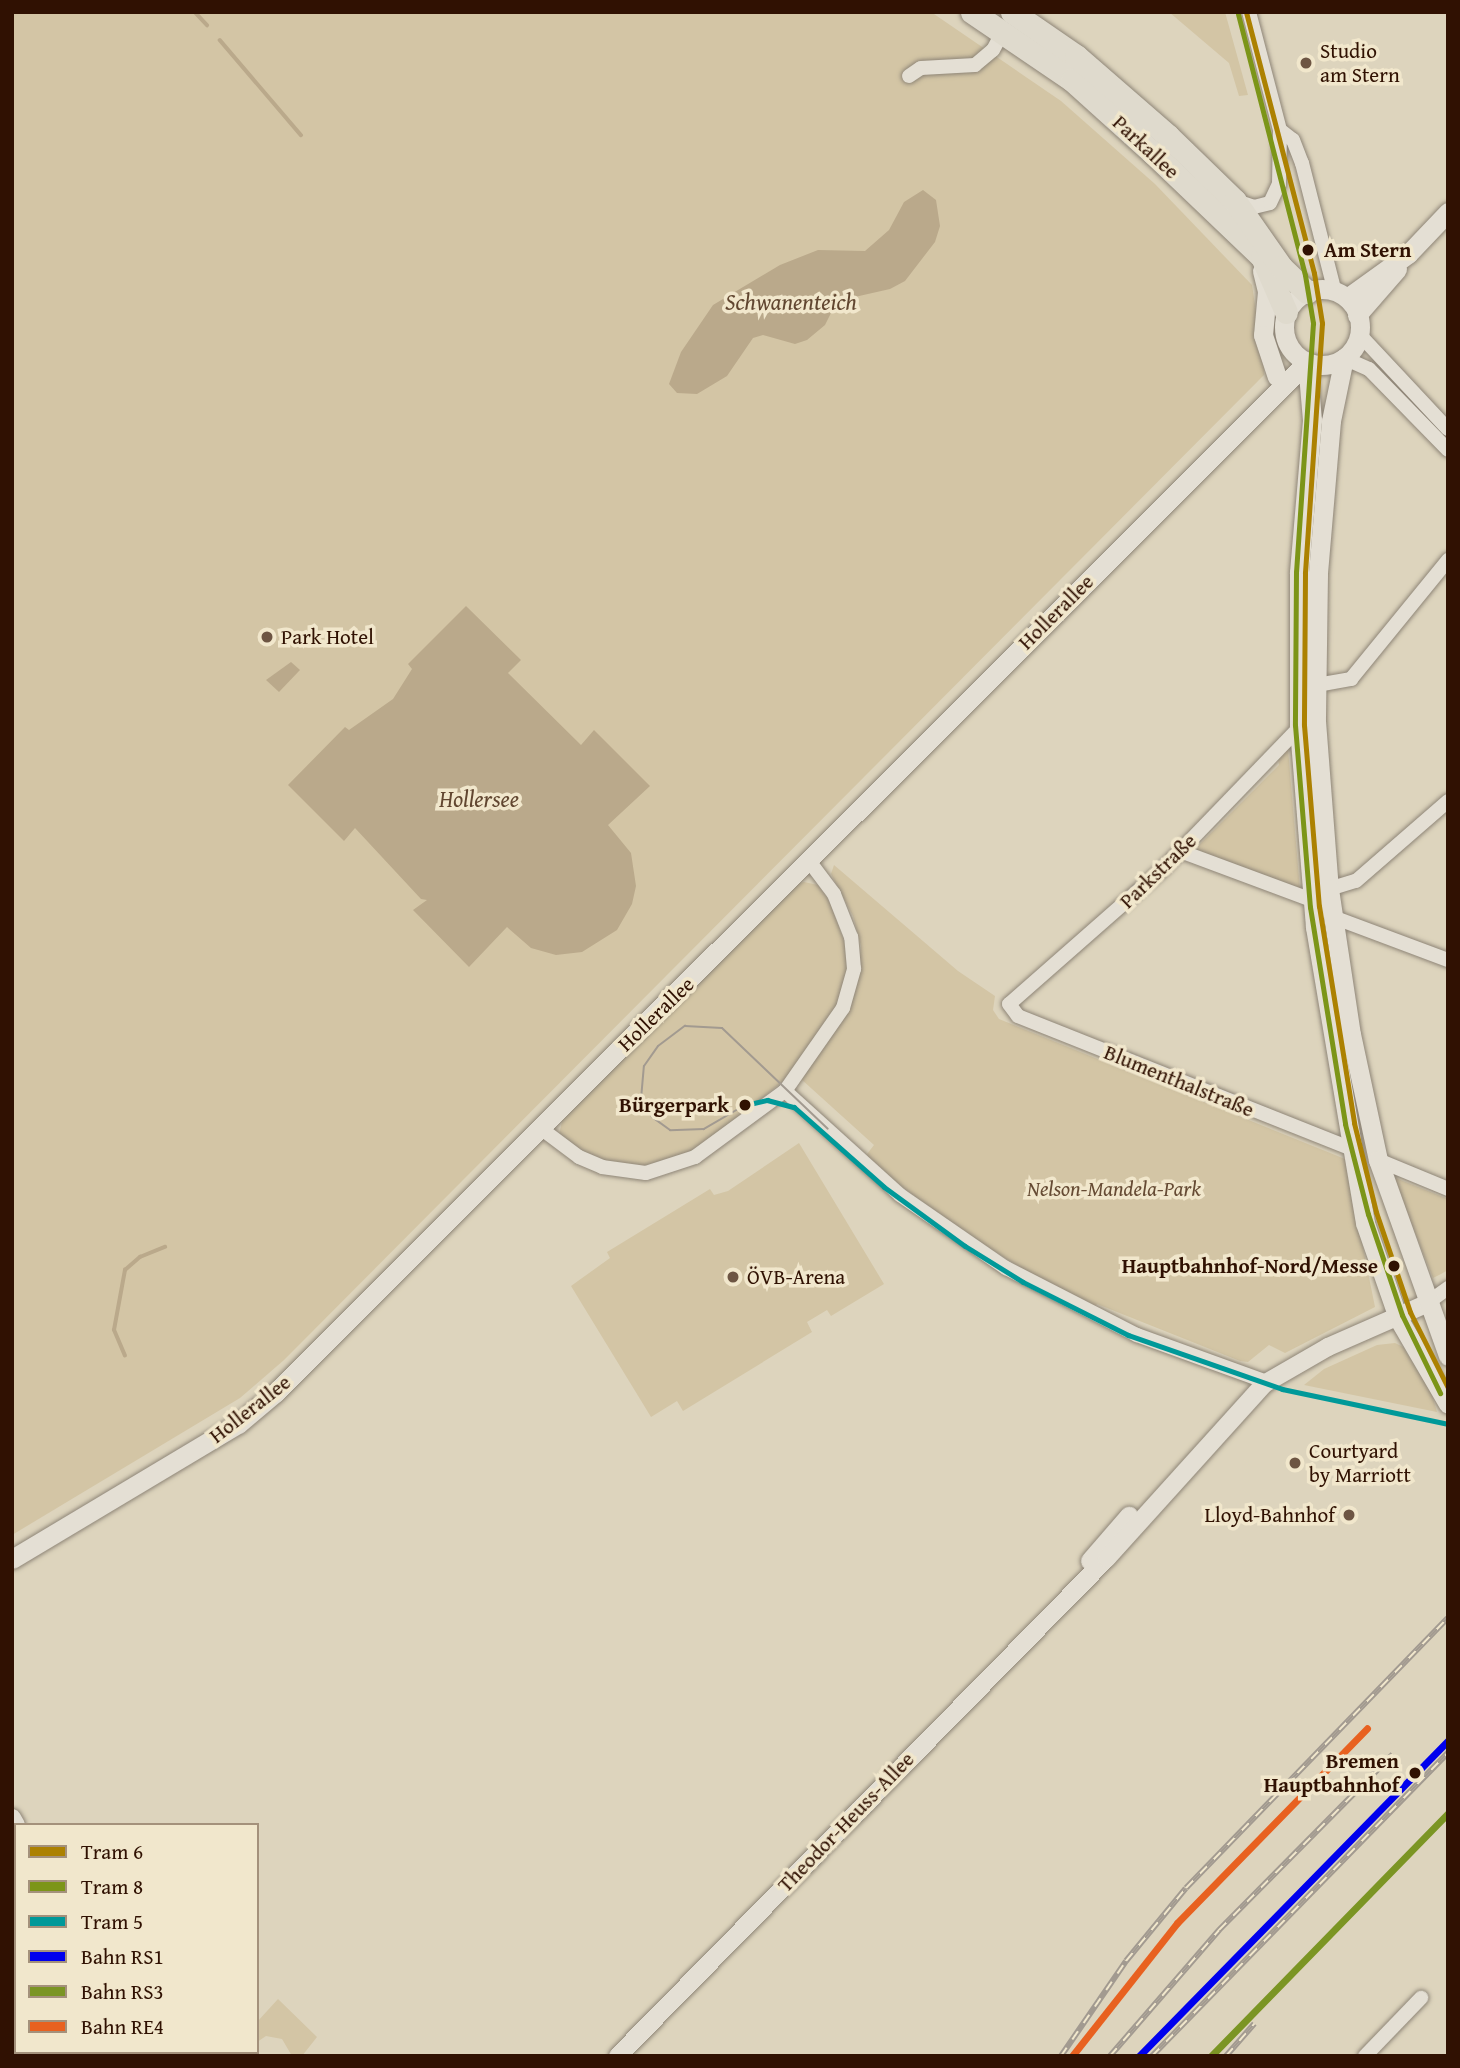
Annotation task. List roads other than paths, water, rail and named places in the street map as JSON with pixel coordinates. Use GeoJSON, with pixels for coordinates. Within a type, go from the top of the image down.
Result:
{"type":"FeatureCollection","features":[{"type":"Feature","properties":{"kind":"main road","name":"Parkallee"},"geometry":{"type":"LineString","coordinates":[[972,12],[1007,22],[1112,85],[1235,201],[1281,267],[1307,292]]}},
{"type":"Feature","properties":{"kind":"main road","name":"Parkallee"},"geometry":{"type":"LineString","coordinates":[[1007,22],[1099,102],[1251,248],[1274,274],[1286,312]]}},
{"type":"Feature","properties":{"kind":"main road"},"geometry":{"type":"LineString","coordinates":[[1448,212],[1350,310],[1325,476],[1317,685],[1329,889],[1351,1034],[1378,1160],[1426,1304],[1448,1356]]}},
{"type":"Feature","properties":{"kind":"main road"},"geometry":{"type":"LineString","coordinates":[[1251,248],[1265,277],[1263,335],[1277,377]]}},
{"type":"Feature","properties":{"kind":"main road"},"geometry":{"type":"LineString","coordinates":[[1344,358],[1328,364],[1307,362],[1289,347],[1284,333],[1286,312],[1307,292],[1350,310]]}},
{"type":"Feature","properties":{"kind":"main road","name":"Hollerallee"},"geometry":{"type":"LineString","coordinates":[[1255,412],[1277,377],[1289,347]]}},
{"type":"Feature","properties":{"kind":"main road"},"geometry":{"type":"LineString","coordinates":[[1307,362],[1312,420],[1299,573],[1299,727],[1312,900],[1365,1223],[1398,1318],[1448,1404]]}},
{"type":"Feature","properties":{"kind":"main road","name":"Hollerallee"},"geometry":{"type":"LineString","coordinates":[[12,1559],[238,1424],[316,1354],[538,1127],[809,861],[1307,362]]}},
{"type":"Feature","properties":{"kind":"street"},"geometry":{"type":"LineString","coordinates":[[1235,201],[1261,207],[1270,203],[1279,184],[1280,130],[1249,12]]}},
{"type":"Feature","properties":{"kind":"street"},"geometry":{"type":"LineString","coordinates":[[909,76],[921,68],[975,65],[993,50],[1007,22]]}},
{"type":"Feature","properties":{"kind":"street"},"geometry":{"type":"LineString","coordinates":[[1280,130],[1293,140],[1302,163],[1350,310],[1448,429]]}},
{"type":"Feature","properties":{"kind":"street"},"geometry":{"type":"LineString","coordinates":[[1344,358],[1369,369],[1448,450]]}},
{"type":"Feature","properties":{"kind":"street"},"geometry":{"type":"LineString","coordinates":[[1317,685],[1351,679],[1448,560]]}},
{"type":"Feature","properties":{"kind":"street","name":"Parkstraße"},"geometry":{"type":"LineString","coordinates":[[1009,1004],[1180,851],[1299,727]]}},
{"type":"Feature","properties":{"kind":"street"},"geometry":{"type":"LineString","coordinates":[[1329,889],[1356,881],[1448,801]]}},
{"type":"Feature","properties":{"kind":"street"},"geometry":{"type":"LineString","coordinates":[[1180,851],[1312,900]]}},
{"type":"Feature","properties":{"kind":"street"},"geometry":{"type":"LineString","coordinates":[[538,1127],[558,1146],[590,1162],[646,1172],[695,1157],[785,1091],[843,1008],[854,969],[851,937],[834,894],[809,861]]}},
{"type":"Feature","properties":{"kind":"street"},"geometry":{"type":"LineString","coordinates":[[1332,917],[1448,960]]}},
{"type":"Feature","properties":{"kind":"street","name":"Blumenthalstraße"},"geometry":{"type":"LineString","coordinates":[[1009,1004],[1018,1017],[1354,1150]]}},
{"type":"Feature","properties":{"kind":"street"},"geometry":{"type":"LineString","coordinates":[[785,1091],[900,1195],[1006,1268],[1137,1335],[1267,1382]]}},
{"type":"Feature","properties":{"kind":"street"},"geometry":{"type":"LineString","coordinates":[[1378,1160],[1448,1189]]}},
{"type":"Feature","properties":{"kind":"street"},"geometry":{"type":"LineString","coordinates":[[1426,1304],[1448,1288]]}},
{"type":"Feature","properties":{"kind":"street","name":"Theodor-Heuss-Allee"},"geometry":{"type":"LineString","coordinates":[[618,2056],[1073,1587],[1105,1542],[1149,1495],[1174,1478],[1267,1382],[1328,1347],[1426,1304]]}},
{"type":"Feature","properties":{"kind":"street"},"geometry":{"type":"LineString","coordinates":[[1365,2056],[1421,1998]]}},
{"type":"Feature","properties":{"kind":"water","name":"Schwanenteich"},"geometry":{"type":"Polygon","coordinates":[[[923,190],[936,200],[940,226],[935,242],[905,281],[890,289],[837,301],[825,325],[807,340],[795,344],[763,335],[753,338],[727,376],[697,394],[677,393],[669,384],[681,352],[713,305],[780,265],[818,250],[865,251],[889,230],[904,202],[923,190]]]}},
{"type":"Feature","properties":{"kind":"water","name":"Hollersee"},"geometry":{"type":"Polygon","coordinates":[[[466,606],[521,660],[508,673],[581,745],[594,730],[650,786],[608,825],[631,853],[636,886],[632,904],[617,930],[582,952],[556,955],[531,948],[507,927],[469,967],[413,910],[427,900],[421,899],[355,828],[344,841],[288,785],[345,727],[349,730],[393,699],[412,669],[408,664],[466,606]]]}},
{"type":"Feature","properties":{"kind":"water"},"geometry":{"type":"Polygon","coordinates":[[[291,662],[300,670],[279,692],[266,680],[291,662]]]}},
{"type":"Feature","properties":{"kind":"waterway"},"geometry":{"type":"LineString","coordinates":[[195,12],[207,25]]}},
{"type":"Feature","properties":{"kind":"waterway"},"geometry":{"type":"LineString","coordinates":[[220,40],[301,135]]}},
{"type":"Feature","properties":{"kind":"waterway"},"geometry":{"type":"LineString","coordinates":[[125,1356],[114,1330],[125,1270],[140,1257],[165,1247]]}},
{"type":"Feature","properties":{"kind":"tram line","name":"6"},"geometry":{"type":"LineString","coordinates":[[1246,12],[1314,273],[1322,323],[1305,573],[1304,725],[1319,906],[1354,1123],[1376,1212],[1410,1312],[1448,1388]]}},
{"type":"Feature","properties":{"kind":"tram line","name":"8"},"geometry":{"type":"LineString","coordinates":[[1238,14],[1305,275],[1313,323],[1296,572],[1295,725],[1310,907],[1345,1124],[1368,1214],[1402,1315],[1440,1393]]}},
{"type":"Feature","properties":{"kind":"tram line"},"geometry":{"type":"LineString","coordinates":[[745,1105],[704,1129],[670,1130],[652,1117],[641,1099],[644,1066],[658,1046],[685,1026],[722,1028],[828,1129]]}},
{"type":"Feature","properties":{"kind":"tram line","name":"5"},"geometry":{"type":"LineString","coordinates":[[745,1105],[767,1100],[794,1107],[884,1187],[965,1246],[1023,1282],[1128,1335],[1282,1389],[1448,1424]]}},
{"type":"Feature","properties":{"kind":"railway"},"geometry":{"type":"LineString","coordinates":[[1061,2056],[1126,1961],[1186,1888],[1448,1618]]}},
{"type":"Feature","properties":{"kind":"railway"},"geometry":{"type":"LineString","coordinates":[[1152,2056],[1448,1753]]}},
{"type":"Feature","properties":{"kind":"railway"},"geometry":{"type":"LineString","coordinates":[[1110,2056],[1219,1930],[1393,1754]]}},
{"type":"Feature","properties":{"kind":"railway"},"geometry":{"type":"LineString","coordinates":[[1226,2056],[1254,2024]]}},
{"type":"Feature","properties":{"kind":"rail line","name":"RE4"},"geometry":{"type":"LineString","coordinates":[[1072,2056],[1177,1923],[1367,1728]]}},
{"type":"Feature","properties":{"kind":"rail line","name":"RS1"},"geometry":{"type":"LineString","coordinates":[[1139,2056],[1448,1740]]}},
{"type":"Feature","properties":{"kind":"rail line","name":"RS3"},"geometry":{"type":"LineString","coordinates":[[1211,2056],[1448,1813]]}},
{"type":"Feature","properties":{"kind":"place","name":"Studio am Stern"},"geometry":{"type":"Point","coordinates":[1306,63]}},
{"type":"Feature","properties":{"kind":"place","name":"Am Stern"},"geometry":{"type":"Point","coordinates":[1308,250]}},
{"type":"Feature","properties":{"kind":"place","name":"Park Hotel"},"geometry":{"type":"Point","coordinates":[267,637]}},
{"type":"Feature","properties":{"kind":"place","name":"Bürgerpark"},"geometry":{"type":"Point","coordinates":[745,1105]}},
{"type":"Feature","properties":{"kind":"place","name":"Hauptbahnhof-Nord/Messe"},"geometry":{"type":"Point","coordinates":[1394,1266]}},
{"type":"Feature","properties":{"kind":"place","name":"ÖVB-Arena"},"geometry":{"type":"Point","coordinates":[733,1277]}},
{"type":"Feature","properties":{"kind":"place","name":"Courtyard by Marriott"},"geometry":{"type":"Point","coordinates":[1295,1463]}},
{"type":"Feature","properties":{"kind":"place","name":"Lloyd-Bahnhof"},"geometry":{"type":"Point","coordinates":[1349,1515]}},
{"type":"Feature","properties":{"kind":"place","name":"Bremen Hauptbahnhof"},"geometry":{"type":"Point","coordinates":[1415,1773]}},
{"type":"Feature","properties":{"kind":"park label","name":"Nelson-Mandela-Park"},"geometry":{"type":"Point","coordinates":[1114,1189]}}]}
